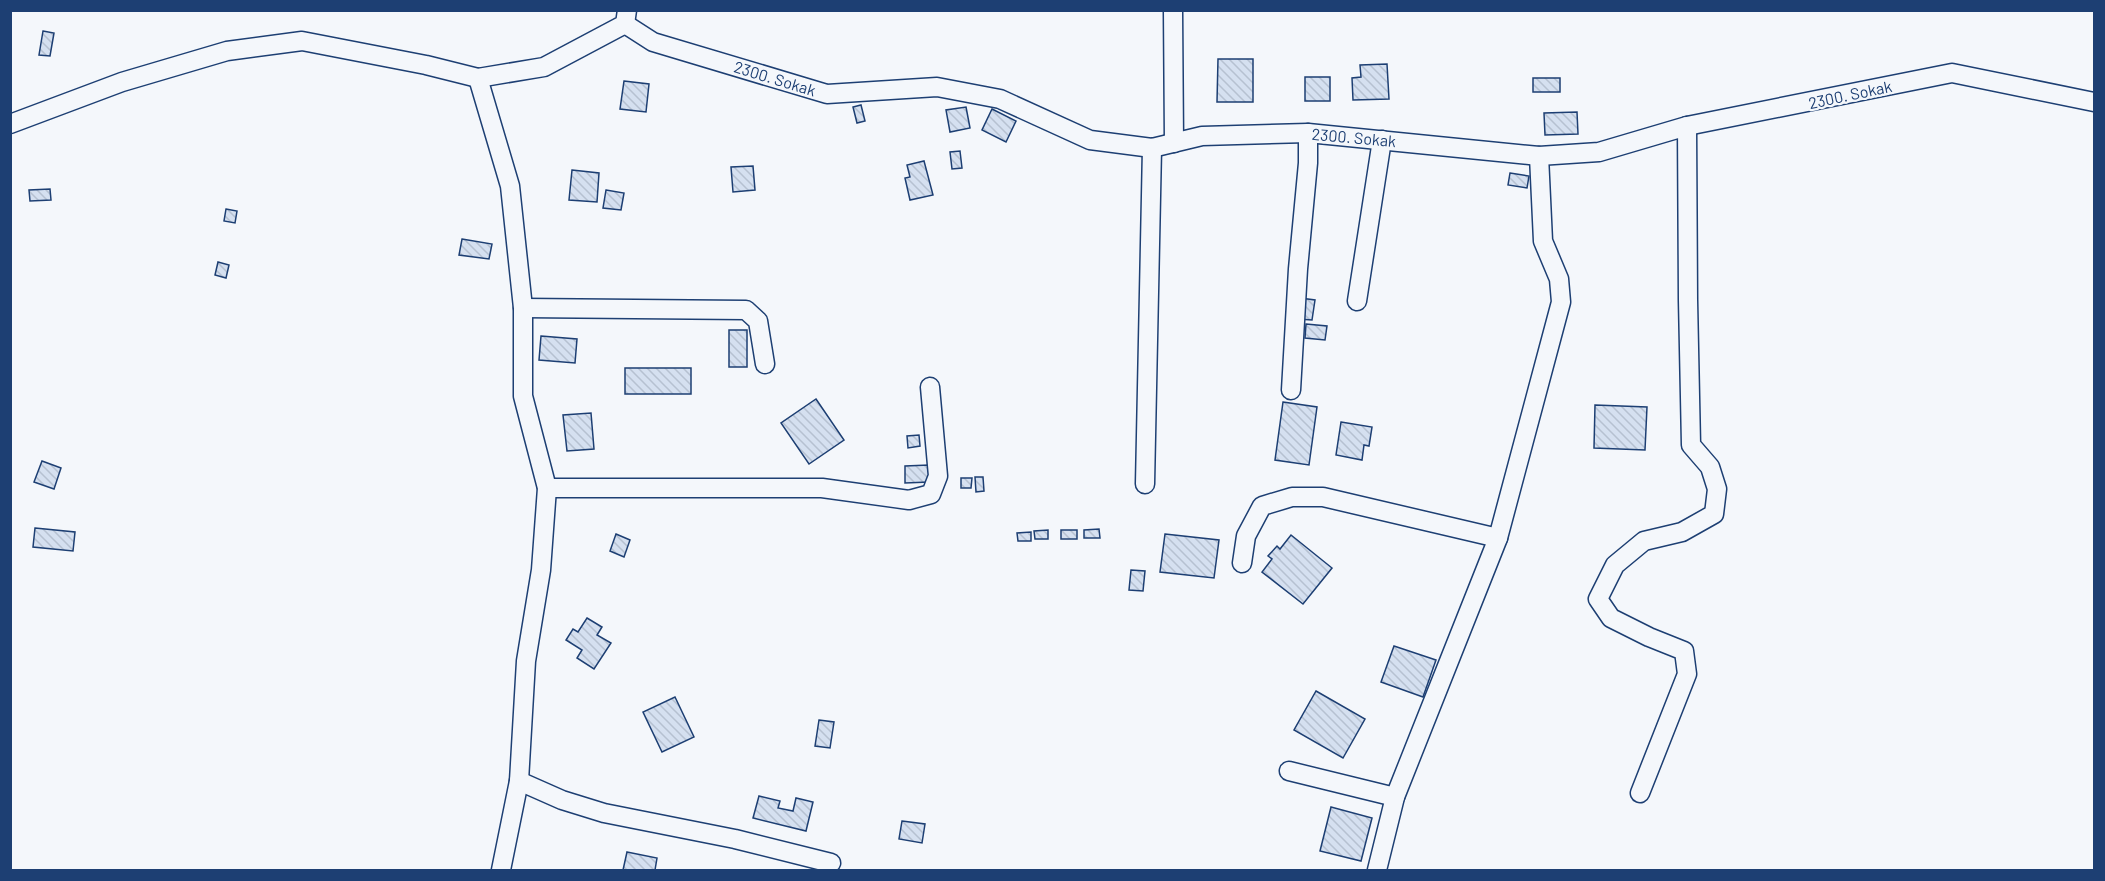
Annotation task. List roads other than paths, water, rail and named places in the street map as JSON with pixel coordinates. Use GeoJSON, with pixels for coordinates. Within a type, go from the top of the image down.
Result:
{"type":"FeatureCollection","features":[{"type":"Feature","properties":{"kind":"street"},"geometry":{"type":"LineString","coordinates":[[1173,10],[1174,143]]}},
{"type":"Feature","properties":{"kind":"street"},"geometry":{"type":"LineString","coordinates":[[10,124],[122,82],[227,51],[302,41],[426,65],[478,78],[544,67],[626,17]]}},
{"type":"Feature","properties":{"kind":"street","name":"2300. Sokak"},"geometry":{"type":"LineString","coordinates":[[626,17],[653,42],[827,94],[937,87],[999,99],[1090,140],[1152,148],[1202,136],[1308,133],[1539,156],[1599,152],[1688,126],[1952,73],[2094,102]]}},
{"type":"Feature","properties":{"kind":"street"},"geometry":{"type":"LineString","coordinates":[[478,78],[510,186],[523,308],[523,396],[547,488],[541,570],[526,661],[519,781],[501,870]]}},
{"type":"Feature","properties":{"kind":"street"},"geometry":{"type":"LineString","coordinates":[[1640,793],[1687,674],[1684,651],[1611,618],[1598,599],[1615,565],[1644,541],[1682,532],[1714,514],[1717,489],[1710,467],[1691,445],[1688,126]]}},
{"type":"Feature","properties":{"kind":"street"},"geometry":{"type":"LineString","coordinates":[[1291,390],[1298,269],[1308,164],[1308,133]]}},
{"type":"Feature","properties":{"kind":"street"},"geometry":{"type":"LineString","coordinates":[[1357,301],[1382,140]]}},
{"type":"Feature","properties":{"kind":"street"},"geometry":{"type":"LineString","coordinates":[[1145,484],[1152,148]]}},
{"type":"Feature","properties":{"kind":"street"},"geometry":{"type":"LineString","coordinates":[[1377,870],[1395,797],[1498,538],[1561,302],[1559,279],[1543,241],[1539,156]]}},
{"type":"Feature","properties":{"kind":"street"},"geometry":{"type":"LineString","coordinates":[[523,308],[746,310],[758,321],[765,364]]}},
{"type":"Feature","properties":{"kind":"street"},"geometry":{"type":"LineString","coordinates":[[547,488],[822,488],[909,500],[931,494],[938,476],[930,387]]}},
{"type":"Feature","properties":{"kind":"street"},"geometry":{"type":"LineString","coordinates":[[1242,563],[1246,536],[1262,506],[1292,497],[1323,497],[1498,538]]}},
{"type":"Feature","properties":{"kind":"street"},"geometry":{"type":"LineString","coordinates":[[1289,771],[1395,797]]}},
{"type":"Feature","properties":{"kind":"street"},"geometry":{"type":"LineString","coordinates":[[519,781],[562,800],[603,813],[735,839],[831,863]]}}]}
